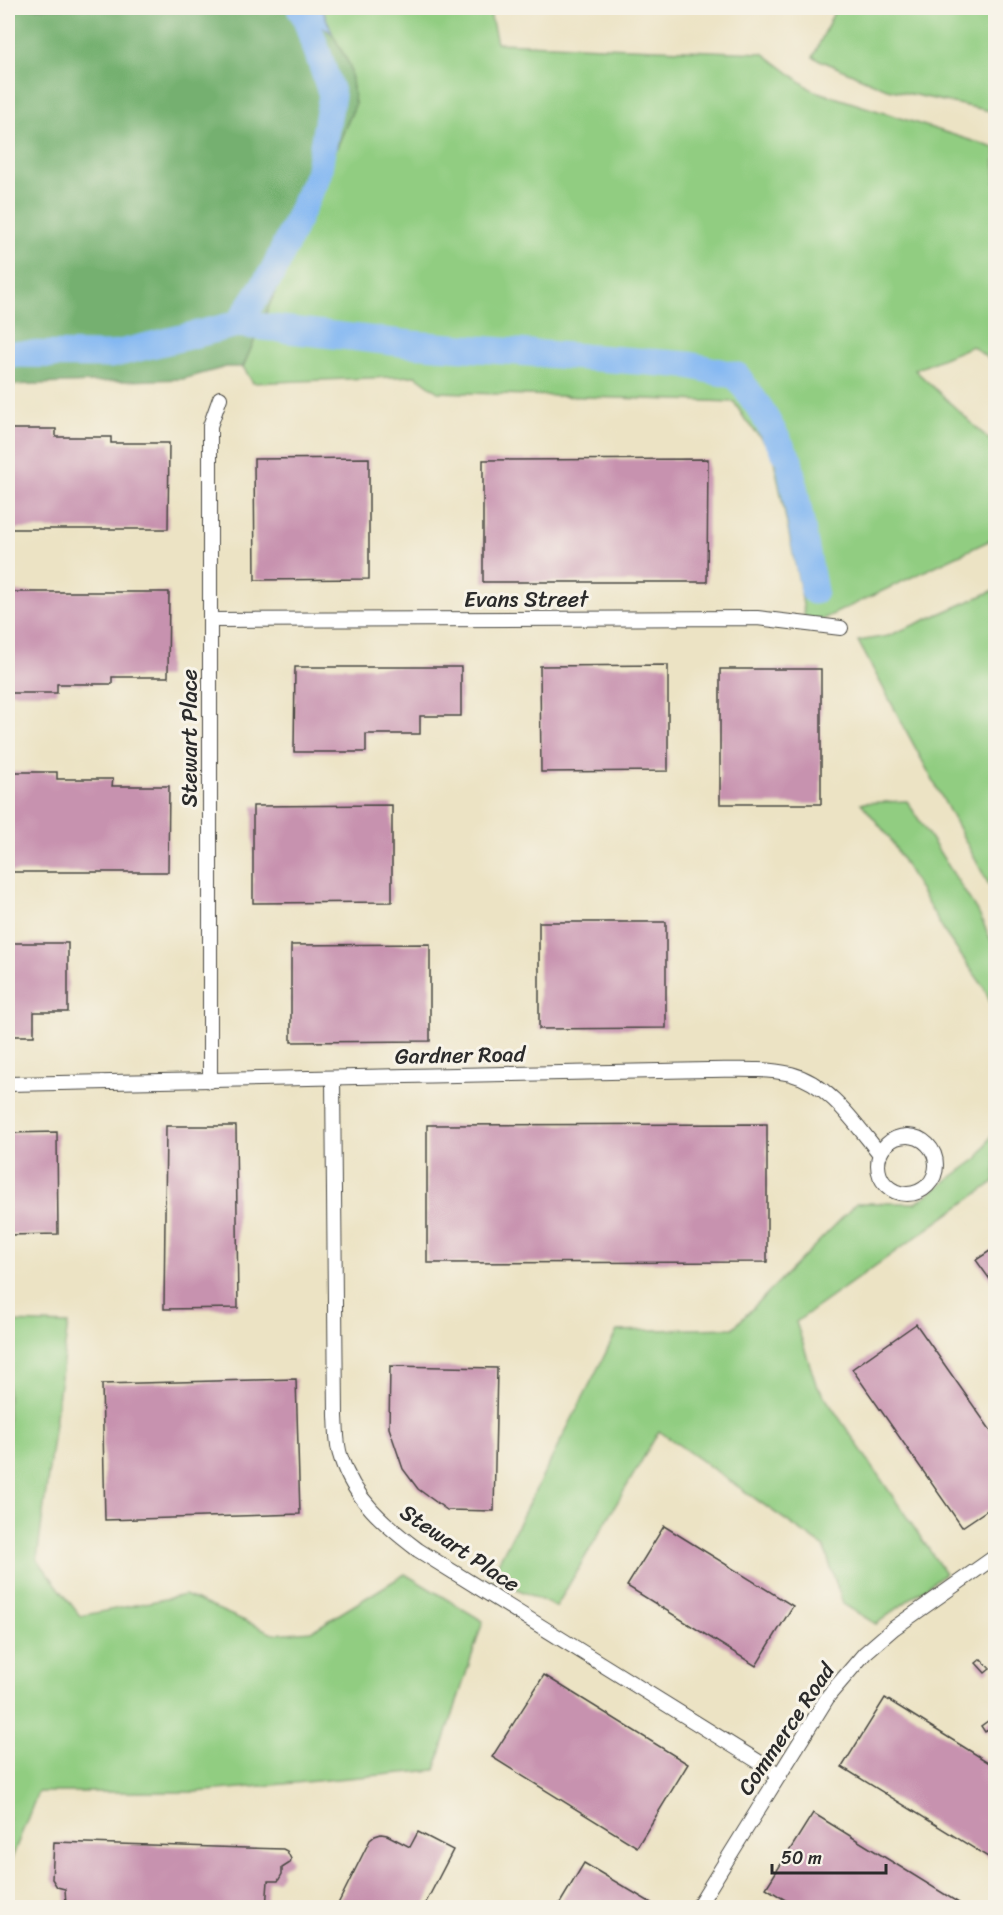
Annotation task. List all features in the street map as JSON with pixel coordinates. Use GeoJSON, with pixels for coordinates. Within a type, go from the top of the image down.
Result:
{"type":"FeatureCollection","features":[{"type":"Feature","properties":{"kind":"street","name":"Stewart Place"},"geometry":{"type":"LineString","coordinates":[[210,1081],[210,426],[220,398]]}},
{"type":"Feature","properties":{"kind":"street","name":"Evans Street"},"geometry":{"type":"LineString","coordinates":[[210,620],[757,618],[841,628]]}},
{"type":"Feature","properties":{"kind":"street","name":"Gardner Road"},"geometry":{"type":"LineString","coordinates":[[8,1084],[708,1070],[773,1071],[794,1074],[813,1084],[836,1101],[880,1154]]}},
{"type":"Feature","properties":{"kind":"street","name":"Stewart Place"},"geometry":{"type":"LineString","coordinates":[[333,1079],[336,1416],[340,1456],[353,1486],[366,1505],[387,1526],[418,1550],[780,1775]]}},
{"type":"Feature","properties":{"kind":"street"},"geometry":{"type":"LineString","coordinates":[[908,1135],[920,1139],[928,1144],[936,1159],[933,1178],[926,1188],[918,1192],[900,1193],[891,1190],[879,1174],[880,1154],[891,1140],[899,1137],[908,1135]]}},
{"type":"Feature","properties":{"kind":"street","name":"Commerce Road"},"geometry":{"type":"LineString","coordinates":[[697,1908],[829,1695],[865,1653],[894,1628],[996,1556]]}},
{"type":"Feature","properties":{"kind":"green space"},"geometry":{"type":"Polygon","coordinates":[[[8,8],[296,8],[332,33],[350,66],[355,105],[243,367],[226,367],[183,379],[8,385],[8,8]]]}},
{"type":"Feature","properties":{"kind":"green space"},"geometry":{"type":"Polygon","coordinates":[[[322,8],[489,8],[497,43],[763,53],[812,90],[995,148],[995,364],[972,346],[915,370],[995,445],[995,538],[806,627],[772,451],[746,421],[734,402],[438,392],[416,376],[253,383],[243,367],[355,105],[350,66],[332,33],[322,8]]]}},
{"type":"Feature","properties":{"kind":"green space"},"geometry":{"type":"Polygon","coordinates":[[[836,8],[995,8],[995,112],[887,89],[813,57],[836,8]]]}},
{"type":"Feature","properties":{"kind":"green space"},"geometry":{"type":"Polygon","coordinates":[[[995,590],[996,881],[989,885],[858,641],[888,636],[995,590]]]}},
{"type":"Feature","properties":{"kind":"green space"},"geometry":{"type":"Polygon","coordinates":[[[907,801],[979,914],[995,949],[995,1013],[983,986],[945,933],[889,837],[861,803],[907,801]]]}},
{"type":"Feature","properties":{"kind":"green space"},"geometry":{"type":"Polygon","coordinates":[[[995,1130],[995,1181],[796,1322],[816,1384],[945,1573],[876,1624],[843,1604],[824,1547],[659,1431],[556,1607],[491,1577],[617,1331],[733,1328],[857,1203],[916,1203],[978,1158],[995,1130]]]}},
{"type":"Feature","properties":{"kind":"green space"},"geometry":{"type":"Polygon","coordinates":[[[8,1322],[68,1324],[37,1559],[80,1616],[185,1595],[275,1634],[312,1631],[405,1574],[483,1621],[435,1770],[196,1792],[38,1792],[8,1868],[8,1322]]]}},
{"type":"Feature","properties":{"kind":"water"},"geometry":{"type":"Polygon","coordinates":[[[296,8],[322,8],[332,33],[296,8]]]}},
{"type":"Feature","properties":{"kind":"building"},"geometry":{"type":"Polygon","coordinates":[[[8,429],[56,429],[56,437],[111,437],[111,443],[169,443],[168,529],[8,529],[8,429]]]}},
{"type":"Feature","properties":{"kind":"building"},"geometry":{"type":"Polygon","coordinates":[[[369,458],[369,579],[255,580],[254,459],[369,458]]]}},
{"type":"Feature","properties":{"kind":"building"},"geometry":{"type":"Polygon","coordinates":[[[708,459],[707,582],[483,582],[483,460],[708,459]]]}},
{"type":"Feature","properties":{"kind":"building"},"geometry":{"type":"Polygon","coordinates":[[[8,592],[169,592],[168,677],[112,677],[112,684],[57,684],[57,693],[8,693],[8,592]]]}},
{"type":"Feature","properties":{"kind":"building"},"geometry":{"type":"Polygon","coordinates":[[[668,665],[668,771],[541,772],[540,666],[668,665]]]}},
{"type":"Feature","properties":{"kind":"building"},"geometry":{"type":"Polygon","coordinates":[[[295,667],[461,667],[461,716],[420,716],[420,734],[366,734],[366,752],[294,752],[295,667]]]}},
{"type":"Feature","properties":{"kind":"building"},"geometry":{"type":"Polygon","coordinates":[[[720,669],[821,669],[821,804],[720,804],[720,669]]]}},
{"type":"Feature","properties":{"kind":"building"},"geometry":{"type":"Polygon","coordinates":[[[8,772],[57,772],[57,779],[113,779],[112,786],[169,786],[168,872],[8,872],[8,772]]]}},
{"type":"Feature","properties":{"kind":"building"},"geometry":{"type":"Polygon","coordinates":[[[392,805],[392,902],[253,903],[253,806],[392,805]]]}},
{"type":"Feature","properties":{"kind":"building"},"geometry":{"type":"Polygon","coordinates":[[[539,922],[666,922],[666,1028],[539,1029],[539,922]]]}},
{"type":"Feature","properties":{"kind":"building"},"geometry":{"type":"Polygon","coordinates":[[[8,943],[68,943],[68,1012],[34,1012],[34,1036],[8,1036],[8,943]]]}},
{"type":"Feature","properties":{"kind":"building"},"geometry":{"type":"Polygon","coordinates":[[[430,944],[430,1041],[291,1042],[291,945],[430,944]]]}},
{"type":"Feature","properties":{"kind":"building"},"geometry":{"type":"Polygon","coordinates":[[[767,1124],[767,1262],[427,1263],[427,1125],[767,1124]]]}},
{"type":"Feature","properties":{"kind":"building"},"geometry":{"type":"Polygon","coordinates":[[[166,1126],[236,1126],[238,1308],[164,1309],[166,1126]]]}},
{"type":"Feature","properties":{"kind":"building"},"geometry":{"type":"Polygon","coordinates":[[[57,1132],[58,1234],[8,1235],[9,1133],[57,1132]]]}},
{"type":"Feature","properties":{"kind":"building"},"geometry":{"type":"Polygon","coordinates":[[[996,1247],[996,1288],[976,1260],[996,1247]]]}},
{"type":"Feature","properties":{"kind":"building"},"geometry":{"type":"Polygon","coordinates":[[[916,1324],[996,1438],[996,1504],[962,1527],[852,1369],[916,1324]]]}},
{"type":"Feature","properties":{"kind":"building"},"geometry":{"type":"Polygon","coordinates":[[[390,1366],[497,1368],[494,1511],[447,1510],[418,1489],[403,1469],[389,1428],[390,1366]]]}},
{"type":"Feature","properties":{"kind":"building"},"geometry":{"type":"Polygon","coordinates":[[[296,1379],[300,1514],[105,1520],[102,1384],[296,1379]]]}},
{"type":"Feature","properties":{"kind":"building"},"geometry":{"type":"Polygon","coordinates":[[[664,1526],[793,1606],[756,1666],[627,1586],[664,1526]]]}},
{"type":"Feature","properties":{"kind":"building"},"geometry":{"type":"Polygon","coordinates":[[[981,1659],[990,1669],[985,1673],[976,1663],[981,1659]]]}},
{"type":"Feature","properties":{"kind":"building"},"geometry":{"type":"Polygon","coordinates":[[[544,1675],[688,1764],[637,1847],[492,1757],[544,1675]]]}},
{"type":"Feature","properties":{"kind":"building"},"geometry":{"type":"Polygon","coordinates":[[[885,1698],[996,1767],[996,1862],[842,1767],[885,1698]]]}},
{"type":"Feature","properties":{"kind":"building"},"geometry":{"type":"Polygon","coordinates":[[[992,1718],[996,1725],[985,1732],[981,1726],[992,1718]]]}},
{"type":"Feature","properties":{"kind":"building"},"geometry":{"type":"Polygon","coordinates":[[[813,1813],[967,1908],[798,1908],[766,1888],[813,1813]]]}},
{"type":"Feature","properties":{"kind":"building"},"geometry":{"type":"Polygon","coordinates":[[[418,1832],[453,1850],[423,1908],[336,1908],[370,1840],[381,1834],[387,1835],[410,1847],[418,1832]]]}},
{"type":"Feature","properties":{"kind":"building"},"geometry":{"type":"Polygon","coordinates":[[[54,1842],[283,1849],[287,1851],[291,1859],[290,1863],[282,1868],[278,1881],[268,1881],[266,1908],[69,1908],[66,1905],[65,1889],[57,1887],[52,1879],[54,1842]]]}},
{"type":"Feature","properties":{"kind":"building"},"geometry":{"type":"Polygon","coordinates":[[[584,1863],[653,1904],[650,1908],[557,1908],[584,1863]]]}},
{"type":"Feature","properties":{"kind":"waterway"},"geometry":{"type":"LineString","coordinates":[[300,8],[305,16],[332,95],[318,174],[274,270],[238,324],[411,344],[689,365],[737,376],[761,410],[789,460],[814,591]]}},
{"type":"Feature","properties":{"kind":"waterway"},"geometry":{"type":"LineString","coordinates":[[8,354],[111,355],[238,324]]}}]}
